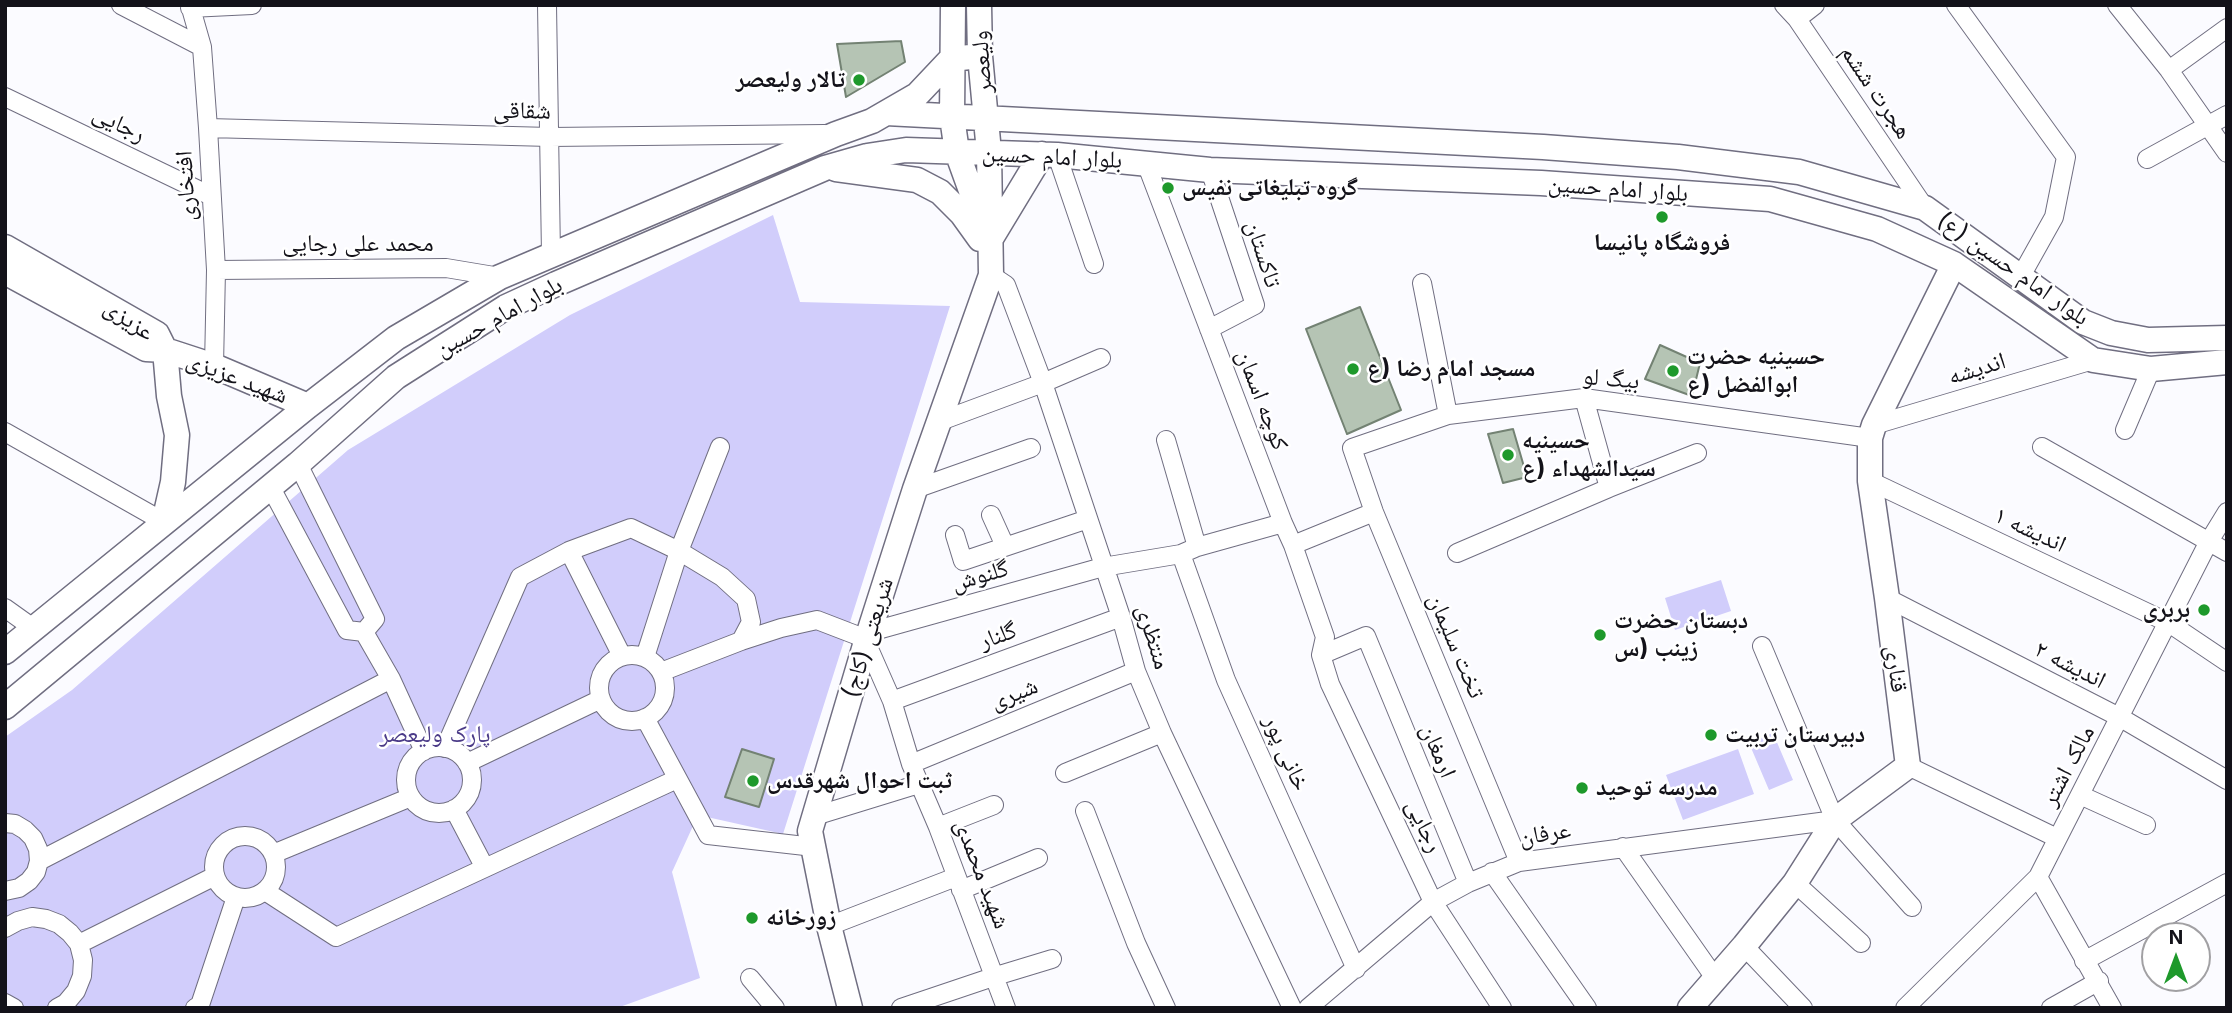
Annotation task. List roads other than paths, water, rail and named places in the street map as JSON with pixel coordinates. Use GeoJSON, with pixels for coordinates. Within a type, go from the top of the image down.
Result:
{"type":"FeatureCollection","features":[{"type":"Feature","properties":{"kind":"main road","name":"ولیعصر"},"geometry":{"type":"LineString","coordinates":[[953,5],[951,59],[957,152],[990,257]]}},
{"type":"Feature","properties":{"kind":"main road","name":"ولیعصر"},"geometry":{"type":"LineString","coordinates":[[979,5],[980,56],[989,152],[990,257]]}},
{"type":"Feature","properties":{"kind":"main road"},"geometry":{"type":"LineString","coordinates":[[886,113],[917,94],[951,59],[980,56]]}},
{"type":"Feature","properties":{"kind":"main road","name":"بلوار امام حسین"},"geometry":{"type":"LineString","coordinates":[[5,652],[396,338],[500,277],[886,113],[1543,147],[1678,157],[1798,172],[1925,208]]}},
{"type":"Feature","properties":{"kind":"main road"},"geometry":{"type":"LineString","coordinates":[[1541,183],[1543,147]]}},
{"type":"Feature","properties":{"kind":"main road","name":"بلوار امام حسین"},"geometry":{"type":"LineString","coordinates":[[5,707],[298,464],[396,377],[506,307],[825,168],[867,156],[906,150],[1050,154],[1210,170],[1541,183],[1770,199],[1877,229],[1954,264],[2093,360],[2151,369],[2227,362]]}},
{"type":"Feature","properties":{"kind":"main road"},"geometry":{"type":"LineString","coordinates":[[825,168],[917,180],[940,192],[962,214],[990,257],[1050,154]]}},
{"type":"Feature","properties":{"kind":"main road","name":"بلوار امام حسین (ع)"},"geometry":{"type":"LineString","coordinates":[[1925,208],[2083,322],[2111,333],[2148,340],[2227,338]]}},
{"type":"Feature","properties":{"kind":"main road","name":"عزیزی"},"geometry":{"type":"LineString","coordinates":[[5,247],[157,334],[165,351]]}},
{"type":"Feature","properties":{"kind":"main road","name":"شریعتی (کاج)"},"geometry":{"type":"LineString","coordinates":[[850,1008],[829,926],[810,831],[868,637],[990,257]]}},
{"type":"Feature","properties":{"kind":"main road","name":"قناری"},"geometry":{"type":"LineString","coordinates":[[1908,766],[1870,481],[1872,431],[1954,264]]}},
{"type":"Feature","properties":{"kind":"main road","name":"عزیزی"},"geometry":{"type":"LineString","coordinates":[[5,272],[146,349],[165,351]]}},
{"type":"Feature","properties":{"kind":"main road"},"geometry":{"type":"LineString","coordinates":[[164,522],[173,482],[177,435],[169,396],[165,351]]}},
{"type":"Feature","properties":{"kind":"main road","name":"شهید عزیزی"},"geometry":{"type":"LineString","coordinates":[[165,351],[214,366],[308,406]]}},
{"type":"Feature","properties":{"kind":"main road"},"geometry":{"type":"LineString","coordinates":[[1690,1008],[1795,883],[1835,820],[1908,766]]}},
{"type":"Feature","properties":{"kind":"street"},"geometry":{"type":"LineString","coordinates":[[121,5],[202,47]]}},
{"type":"Feature","properties":{"kind":"street"},"geometry":{"type":"LineString","coordinates":[[190,6],[252,5]]}},
{"type":"Feature","properties":{"kind":"street"},"geometry":{"type":"LineString","coordinates":[[548,5],[551,255]]}},
{"type":"Feature","properties":{"kind":"street","name":"هجرت ششم"},"geometry":{"type":"LineString","coordinates":[[1784,5],[1797,19],[1925,208]]}},
{"type":"Feature","properties":{"kind":"street"},"geometry":{"type":"LineString","coordinates":[[1797,19],[1815,5]]}},
{"type":"Feature","properties":{"kind":"street"},"geometry":{"type":"LineString","coordinates":[[1956,5],[2066,157],[2054,217],[2021,276]]}},
{"type":"Feature","properties":{"kind":"street"},"geometry":{"type":"LineString","coordinates":[[2118,5],[2169,70],[2227,153]]}},
{"type":"Feature","properties":{"kind":"street","name":"افتخاری"},"geometry":{"type":"LineString","coordinates":[[190,6],[202,47],[208,128],[216,270],[214,366]]}},
{"type":"Feature","properties":{"kind":"street"},"geometry":{"type":"LineString","coordinates":[[2169,70],[2227,28]]}},
{"type":"Feature","properties":{"kind":"street","name":"رجایی"},"geometry":{"type":"LineString","coordinates":[[5,97],[211,196]]}},
{"type":"Feature","properties":{"kind":"street"},"geometry":{"type":"LineString","coordinates":[[2147,159],[2227,115]]}},
{"type":"Feature","properties":{"kind":"street","name":"شقاقی"},"geometry":{"type":"LineString","coordinates":[[208,128],[550,137],[836,134]]}},
{"type":"Feature","properties":{"kind":"street"},"geometry":{"type":"LineString","coordinates":[[1050,154],[1094,264]]}},
{"type":"Feature","properties":{"kind":"street","name":"کوچه اسمان"},"geometry":{"type":"LineString","coordinates":[[1146,163],[1293,545],[1325,637],[1321,656]]}},
{"type":"Feature","properties":{"kind":"street","name":"تاکستان"},"geometry":{"type":"LineString","coordinates":[[1209,329],[1255,305],[1210,170]]}},
{"type":"Feature","properties":{"kind":"street","name":"منتظری"},"geometry":{"type":"LineString","coordinates":[[990,257],[1006,285],[1043,383],[1121,617],[1136,671],[1162,733],[1292,1008]]}},
{"type":"Feature","properties":{"kind":"street","name":"محمد علی رجایی"},"geometry":{"type":"LineString","coordinates":[[216,270],[446,268],[500,277]]}},
{"type":"Feature","properties":{"kind":"street"},"geometry":{"type":"LineString","coordinates":[[1422,283],[1448,415]]}},
{"type":"Feature","properties":{"kind":"street"},"geometry":{"type":"LineString","coordinates":[[938,422],[1101,358]]}},
{"type":"Feature","properties":{"kind":"street","name":"اندیشه"},"geometry":{"type":"LineString","coordinates":[[1872,431],[2093,360]]}},
{"type":"Feature","properties":{"kind":"street"},"geometry":{"type":"LineString","coordinates":[[2125,430],[2151,369]]}},
{"type":"Feature","properties":{"kind":"street"},"geometry":{"type":"LineString","coordinates":[[1584,398],[1609,488]]}},
{"type":"Feature","properties":{"kind":"street","name":"بیگ لو"},"geometry":{"type":"LineString","coordinates":[[1352,448],[1448,415],[1584,398],[1872,431]]}},
{"type":"Feature","properties":{"kind":"street"},"geometry":{"type":"LineString","coordinates":[[5,432],[164,522]]}},
{"type":"Feature","properties":{"kind":"street","name":"خانی پور"},"geometry":{"type":"LineString","coordinates":[[1166,440],[1189,550],[1226,680],[1356,969]]}},
{"type":"Feature","properties":{"kind":"street"},"geometry":{"type":"LineString","coordinates":[[645,657],[679,551],[720,447]]}},
{"type":"Feature","properties":{"kind":"street"},"geometry":{"type":"LineString","coordinates":[[2042,447],[2227,552]]}},
{"type":"Feature","properties":{"kind":"street"},"geometry":{"type":"LineString","coordinates":[[915,489],[1031,448]]}},
{"type":"Feature","properties":{"kind":"street","name":"تخت سلیمان"},"geometry":{"type":"LineString","coordinates":[[1352,448],[1374,512],[1519,862]]}},
{"type":"Feature","properties":{"kind":"street"},"geometry":{"type":"LineString","coordinates":[[1457,553],[1697,453]]}},
{"type":"Feature","properties":{"kind":"street"},"geometry":{"type":"LineString","coordinates":[[298,464],[375,619],[364,632]]}},
{"type":"Feature","properties":{"kind":"street","name":"اندیشه ۱"},"geometry":{"type":"LineString","coordinates":[[1870,481],[2169,623],[2227,662]]}},
{"type":"Feature","properties":{"kind":"street"},"geometry":{"type":"LineString","coordinates":[[270,486],[347,630],[364,632]]}},
{"type":"Feature","properties":{"kind":"street"},"geometry":{"type":"LineString","coordinates":[[1293,545],[1374,512]]}},
{"type":"Feature","properties":{"kind":"street","name":"مالک اشتر"},"geometry":{"type":"LineString","coordinates":[[1905,1008],[2038,877],[2208,543],[2227,512]]}},
{"type":"Feature","properties":{"kind":"street"},"geometry":{"type":"LineString","coordinates":[[991,515],[1005,546]]}},
{"type":"Feature","properties":{"kind":"street"},"geometry":{"type":"LineString","coordinates":[[955,535],[963,561],[1088,519]]}},
{"type":"Feature","properties":{"kind":"street","name":"گلنوش"},"geometry":{"type":"LineString","coordinates":[[868,637],[1103,567],[1189,550],[1283,523]]}},
{"type":"Feature","properties":{"kind":"street"},"geometry":{"type":"LineString","coordinates":[[445,748],[520,577],[569,551],[631,528],[679,551],[722,577],[746,599],[751,622],[741,641]]}},
{"type":"Feature","properties":{"kind":"street"},"geometry":{"type":"LineString","coordinates":[[569,551],[622,656]]}},
{"type":"Feature","properties":{"kind":"street","name":"اندیشه ۲"},"geometry":{"type":"LineString","coordinates":[[1887,598],[2121,718],[2227,780]]}},
{"type":"Feature","properties":{"kind":"street"},"geometry":{"type":"LineString","coordinates":[[5,608],[33,628]]}},
{"type":"Feature","properties":{"kind":"street","name":"گلنار"},"geometry":{"type":"LineString","coordinates":[[892,701],[1121,617]]}},
{"type":"Feature","properties":{"kind":"street"},"geometry":{"type":"LineString","coordinates":[[661,672],[741,641],[781,628],[817,621],[868,637]]}},
{"type":"Feature","properties":{"kind":"street"},"geometry":{"type":"LineString","coordinates":[[364,632],[391,679],[424,751]]}},
{"type":"Feature","properties":{"kind":"street","name":"ارمغان"},"geometry":{"type":"LineString","coordinates":[[1321,656],[1366,636],[1468,883]]}},
{"type":"Feature","properties":{"kind":"street","name":"شهید محمدی"},"geometry":{"type":"LineString","coordinates":[[868,637],[892,701],[911,764],[996,975],[1006,1008]]}},
{"type":"Feature","properties":{"kind":"street"},"geometry":{"type":"LineString","coordinates":[[1762,646],[1835,820],[1912,907]]}},
{"type":"Feature","properties":{"kind":"street"},"geometry":{"type":"LineString","coordinates":[[634,654],[645,657],[661,672],[664,694],[654,712],[645,718],[634,720],[614,716],[601,699],[598,689],[604,669],[622,656],[634,654]]}},
{"type":"Feature","properties":{"kind":"street","name":"رجایی"},"geometry":{"type":"LineString","coordinates":[[1321,656],[1330,684],[1433,902],[1502,1008]]}},
{"type":"Feature","properties":{"kind":"street","name":"شیری"},"geometry":{"type":"LineString","coordinates":[[911,764],[1136,671]]}},
{"type":"Feature","properties":{"kind":"street"},"geometry":{"type":"LineString","coordinates":[[39,860],[391,679]]}},
{"type":"Feature","properties":{"kind":"street"},"geometry":{"type":"LineString","coordinates":[[467,763],[601,699]]}},
{"type":"Feature","properties":{"kind":"street"},"geometry":{"type":"LineString","coordinates":[[645,718],[708,835],[814,847]]}},
{"type":"Feature","properties":{"kind":"street"},"geometry":{"type":"LineString","coordinates":[[1065,773],[1162,733]]}},
{"type":"Feature","properties":{"kind":"street"},"geometry":{"type":"LineString","coordinates":[[434,747],[445,748],[454,751],[467,763],[471,772],[469,794],[454,809],[445,812],[425,810],[411,797],[406,776],[415,757],[424,751],[434,747]]}},
{"type":"Feature","properties":{"kind":"street"},"geometry":{"type":"LineString","coordinates":[[1908,766],[2057,838]]}},
{"type":"Feature","properties":{"kind":"street"},"geometry":{"type":"LineString","coordinates":[[265,891],[337,937],[677,779]]}},
{"type":"Feature","properties":{"kind":"street"},"geometry":{"type":"LineString","coordinates":[[815,816],[919,784]]}},
{"type":"Feature","properties":{"kind":"street"},"geometry":{"type":"LineString","coordinates":[[2080,795],[2146,825]]}},
{"type":"Feature","properties":{"kind":"street"},"geometry":{"type":"LineString","coordinates":[[273,854],[411,797]]}},
{"type":"Feature","properties":{"kind":"street"},"geometry":{"type":"LineString","coordinates":[[938,827],[995,805]]}},
{"type":"Feature","properties":{"kind":"street"},"geometry":{"type":"LineString","coordinates":[[454,809],[485,868]]}},
{"type":"Feature","properties":{"kind":"street"},"geometry":{"type":"LineString","coordinates":[[1085,811],[1136,943],[1166,1008]]}},
{"type":"Feature","properties":{"kind":"street","name":"عرفان"},"geometry":{"type":"LineString","coordinates":[[1308,1008],[1433,902],[1468,883],[1519,862],[1835,820]]}},
{"type":"Feature","properties":{"kind":"street"},"geometry":{"type":"LineString","coordinates":[[5,823],[15,824],[33,838],[39,860],[36,872],[29,881],[19,888],[5,891]]}},
{"type":"Feature","properties":{"kind":"street"},"geometry":{"type":"LineString","coordinates":[[238,837],[259,840],[273,854],[276,874],[265,891],[257,896],[236,897],[219,886],[215,876],[214,866],[221,847],[238,837]]}},
{"type":"Feature","properties":{"kind":"street"},"geometry":{"type":"LineString","coordinates":[[1623,847],[1715,978]]}},
{"type":"Feature","properties":{"kind":"street"},"geometry":{"type":"LineString","coordinates":[[829,926],[1038,858]]}},
{"type":"Feature","properties":{"kind":"street"},"geometry":{"type":"LineString","coordinates":[[1492,872],[1587,1008]]}},
{"type":"Feature","properties":{"kind":"street"},"geometry":{"type":"LineString","coordinates":[[79,944],[215,876]]}},
{"type":"Feature","properties":{"kind":"street"},"geometry":{"type":"LineString","coordinates":[[2038,877],[2112,1008]]}},
{"type":"Feature","properties":{"kind":"street"},"geometry":{"type":"LineString","coordinates":[[1795,883],[1861,943]]}},
{"type":"Feature","properties":{"kind":"street"},"geometry":{"type":"LineString","coordinates":[[2084,961],[2227,883]]}},
{"type":"Feature","properties":{"kind":"street"},"geometry":{"type":"LineString","coordinates":[[195,1008],[200,1005],[236,897]]}},
{"type":"Feature","properties":{"kind":"street"},"geometry":{"type":"LineString","coordinates":[[5,928],[18,920],[32,917],[46,919],[60,924],[79,944],[83,960],[82,975],[76,990],[66,1003],[57,1008]]}},
{"type":"Feature","properties":{"kind":"street"},"geometry":{"type":"LineString","coordinates":[[1744,946],[1803,1008]]}},
{"type":"Feature","properties":{"kind":"street"},"geometry":{"type":"LineString","coordinates":[[901,1008],[1052,959]]}},
{"type":"Feature","properties":{"kind":"street"},"geometry":{"type":"LineString","coordinates":[[750,978],[775,1008]]}},
{"type":"Feature","properties":{"kind":"street"},"geometry":{"type":"LineString","coordinates":[[2051,1008],[2099,981]]}},
{"type":"Feature","properties":{"kind":"street"},"geometry":{"type":"LineString","coordinates":[[5,1003],[14,1008]]}},
{"type":"Feature","properties":{"kind":"place","name":"تالار ولیعصر"},"geometry":{"type":"Point","coordinates":[859,80]}},
{"type":"Feature","properties":{"kind":"place","name":"گروه تبلیغاتی نفیس"},"geometry":{"type":"Point","coordinates":[1168,188]}},
{"type":"Feature","properties":{"kind":"place","name":"فروشگاه پانیسا"},"geometry":{"type":"Point","coordinates":[1662,217]}},
{"type":"Feature","properties":{"kind":"place","name":"مسجد امام رضا (ع"},"geometry":{"type":"Point","coordinates":[1353,369]}},
{"type":"Feature","properties":{"kind":"place","name":"حسینیه حضرت ابوالفضل (ع"},"geometry":{"type":"Point","coordinates":[1673,371]}},
{"type":"Feature","properties":{"kind":"place","name":"حسینیه سیدالشهداء (ع"},"geometry":{"type":"Point","coordinates":[1508,455]}},
{"type":"Feature","properties":{"kind":"place","name":"بربری"},"geometry":{"type":"Point","coordinates":[2204,610]}},
{"type":"Feature","properties":{"kind":"place","name":"دبستان حضرت زینب (س"},"geometry":{"type":"Point","coordinates":[1600,635]}},
{"type":"Feature","properties":{"kind":"place","name":"دبیرستان تربیت"},"geometry":{"type":"Point","coordinates":[1711,735]}},
{"type":"Feature","properties":{"kind":"place","name":"ثبت احوال شهرقدس"},"geometry":{"type":"Point","coordinates":[753,781]}},
{"type":"Feature","properties":{"kind":"place","name":"مدرسه توحید"},"geometry":{"type":"Point","coordinates":[1582,788]}},
{"type":"Feature","properties":{"kind":"place","name":"زورخانه"},"geometry":{"type":"Point","coordinates":[752,918]}},
{"type":"Feature","properties":{"kind":"park label","name":"پارک ولیعصر"},"geometry":{"type":"Point","coordinates":[435,735]}}]}
